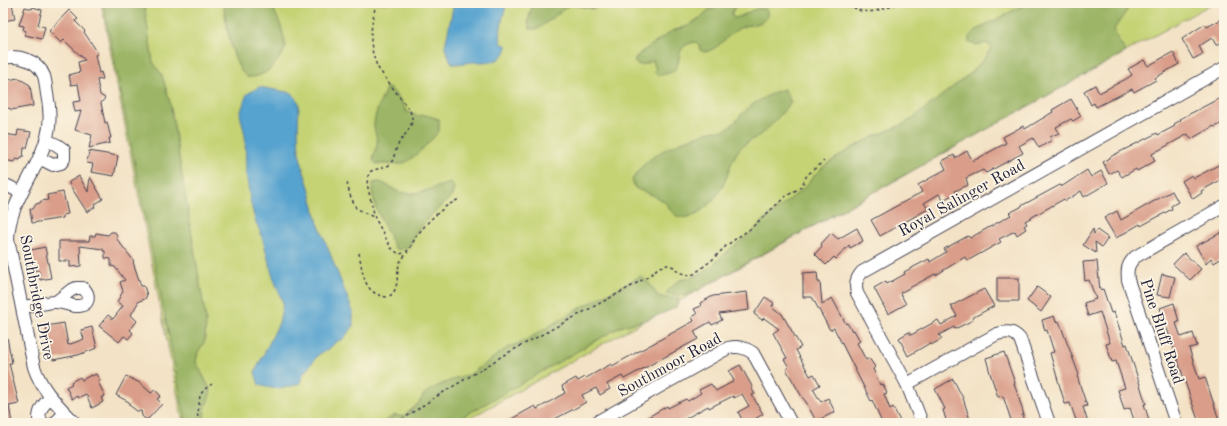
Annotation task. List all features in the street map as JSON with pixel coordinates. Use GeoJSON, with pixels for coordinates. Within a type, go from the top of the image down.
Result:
{"type":"FeatureCollection","features":[{"type":"Feature","properties":{"kind":"street","name":"Southbridge Drive"},"geometry":{"type":"LineString","coordinates":[[3,58],[10,57],[26,59],[36,65],[43,76],[49,103],[50,121],[46,140],[22,193],[9,207],[8,239],[34,367],[39,381],[51,397],[75,423]]}},
{"type":"Feature","properties":{"kind":"street","name":"Royal Salinger Road"},"geometry":{"type":"LineString","coordinates":[[922,423],[907,384],[857,293],[857,278],[862,272],[1224,68]]}},
{"type":"Feature","properties":{"kind":"street"},"geometry":{"type":"LineString","coordinates":[[39,158],[53,165],[61,163],[64,159],[64,150],[46,140]]}},
{"type":"Feature","properties":{"kind":"street"},"geometry":{"type":"LineString","coordinates":[[3,186],[8,186],[22,193]]}},
{"type":"Feature","properties":{"kind":"street","name":"Pine Bluff Road"},"geometry":{"type":"LineString","coordinates":[[1176,423],[1128,280],[1127,270],[1129,263],[1135,257],[1224,206]]}},
{"type":"Feature","properties":{"kind":"street"},"geometry":{"type":"LineString","coordinates":[[22,308],[56,302]]}},
{"type":"Feature","properties":{"kind":"street"},"geometry":{"type":"LineString","coordinates":[[907,384],[997,334],[1005,332],[1015,333],[1020,339],[1049,423]]}},
{"type":"Feature","properties":{"kind":"street","name":"Southmoor Road"},"geometry":{"type":"LineString","coordinates":[[595,423],[728,348],[737,346],[745,348],[752,353],[791,423]]}},
{"type":"Feature","properties":{"kind":"street"},"geometry":{"type":"LineString","coordinates":[[43,423],[39,419],[39,413],[42,406],[51,397]]}},
{"type":"Feature","properties":{"kind":"street"},"geometry":{"type":"LineString","coordinates":[[55,423],[65,413]]}},
{"type":"Feature","properties":{"kind":"path"},"geometry":{"type":"LineString","coordinates":[[376,3],[370,32],[375,61],[378,68],[410,111],[412,117],[409,131],[398,144],[390,165],[371,172],[368,176],[367,184],[375,218],[391,248],[399,254],[410,249]]}},
{"type":"Feature","properties":{"kind":"path"},"geometry":{"type":"LineString","coordinates":[[849,3],[857,10],[869,11],[887,9],[898,3]]}},
{"type":"Feature","properties":{"kind":"path"},"geometry":{"type":"LineString","coordinates":[[397,423],[502,356],[630,287],[649,276],[659,267],[668,265],[686,275],[694,274],[750,229],[785,197],[801,187],[807,175],[824,161]]}},
{"type":"Feature","properties":{"kind":"path"},"geometry":{"type":"LineString","coordinates":[[347,182],[350,195],[356,208],[375,218]]}},
{"type":"Feature","properties":{"kind":"path"},"geometry":{"type":"LineString","coordinates":[[359,253],[367,285],[377,294],[388,297],[396,288],[400,262],[410,249],[416,236],[426,223],[443,208],[459,199]]}},
{"type":"Feature","properties":{"kind":"path"},"geometry":{"type":"LineString","coordinates":[[197,423],[200,395],[212,384]]}},
{"type":"Feature","properties":{"kind":"green space"},"geometry":{"type":"Polygon","coordinates":[[[101,3],[1213,3],[461,423],[183,423],[101,3]]]}},
{"type":"Feature","properties":{"kind":"green space"},"geometry":{"type":"Polygon","coordinates":[[[103,3],[144,3],[153,62],[162,75],[170,102],[206,320],[205,341],[198,352],[196,362],[211,391],[205,411],[204,423],[186,423],[103,3]]]}},
{"type":"Feature","properties":{"kind":"green space"},"geometry":{"type":"Polygon","coordinates":[[[223,3],[273,3],[273,8],[281,26],[286,47],[275,64],[266,72],[254,77],[247,77],[237,63],[230,43],[223,3]]]}},
{"type":"Feature","properties":{"kind":"green space"},"geometry":{"type":"Polygon","coordinates":[[[533,3],[611,3],[593,9],[569,5],[538,29],[530,29],[528,21],[533,3]]]}},
{"type":"Feature","properties":{"kind":"green space"},"geometry":{"type":"Polygon","coordinates":[[[732,3],[738,3],[732,12],[732,16],[735,18],[758,8],[766,9],[767,16],[761,22],[741,27],[714,48],[705,52],[700,50],[699,45],[696,42],[687,45],[682,49],[674,70],[668,73],[657,75],[654,72],[656,69],[653,61],[642,65],[635,63],[635,59],[640,53],[672,31],[688,26],[703,16],[708,10],[732,3]]]}},
{"type":"Feature","properties":{"kind":"green space"},"geometry":{"type":"Polygon","coordinates":[[[1027,3],[1132,3],[1114,29],[1118,40],[1126,52],[687,296],[666,294],[669,289],[680,280],[702,273],[713,265],[805,187],[824,166],[850,149],[912,119],[968,75],[986,57],[991,48],[988,43],[976,45],[969,43],[969,37],[977,30],[1027,3]]]}},
{"type":"Feature","properties":{"kind":"green space"},"geometry":{"type":"Polygon","coordinates":[[[386,88],[391,89],[400,99],[407,112],[418,116],[425,115],[439,119],[439,131],[416,155],[401,164],[379,164],[375,163],[373,159],[377,147],[374,121],[386,88]]]}},
{"type":"Feature","properties":{"kind":"green space"},"geometry":{"type":"Polygon","coordinates":[[[784,89],[791,102],[767,129],[738,151],[733,159],[720,191],[703,210],[688,217],[681,217],[674,214],[660,199],[635,188],[632,180],[637,172],[659,153],[676,144],[707,132],[727,129],[753,104],[784,89]]]}},
{"type":"Feature","properties":{"kind":"green space"},"geometry":{"type":"Polygon","coordinates":[[[378,182],[397,191],[406,193],[425,191],[450,183],[454,188],[452,196],[430,216],[415,234],[409,246],[400,250],[395,248],[376,208],[372,191],[373,183],[378,182]]]}},
{"type":"Feature","properties":{"kind":"green space"},"geometry":{"type":"Polygon","coordinates":[[[641,276],[649,283],[658,296],[678,298],[679,302],[675,308],[649,319],[620,327],[452,423],[382,423],[395,415],[403,417],[419,403],[424,394],[431,389],[456,378],[469,375],[510,346],[523,342],[573,312],[641,276]]]}},
{"type":"Feature","properties":{"kind":"water"},"geometry":{"type":"Polygon","coordinates":[[[454,3],[507,3],[501,28],[501,43],[507,46],[503,56],[500,59],[453,64],[445,46],[454,3]]]}},
{"type":"Feature","properties":{"kind":"water"},"geometry":{"type":"Polygon","coordinates":[[[259,87],[292,93],[299,103],[299,153],[318,223],[353,312],[353,327],[342,340],[337,341],[329,349],[319,354],[303,374],[300,383],[289,387],[280,388],[270,388],[259,385],[255,372],[279,323],[283,303],[272,274],[262,236],[255,220],[250,200],[246,172],[245,135],[240,114],[247,94],[259,87]]]}},
{"type":"Feature","properties":{"kind":"building"},"geometry":{"type":"Polygon","coordinates":[[[3,3],[12,3],[15,19],[3,21],[3,3]]]}},
{"type":"Feature","properties":{"kind":"building"},"geometry":{"type":"Polygon","coordinates":[[[25,7],[32,9],[33,7],[42,10],[38,25],[45,27],[42,39],[25,35],[26,31],[23,30],[24,26],[19,25],[25,7]]]}},
{"type":"Feature","properties":{"kind":"building"},"geometry":{"type":"Polygon","coordinates":[[[69,10],[78,19],[75,21],[85,31],[84,32],[98,53],[95,55],[99,73],[101,72],[103,79],[97,80],[100,95],[105,98],[101,103],[105,123],[107,122],[111,138],[109,138],[110,143],[89,148],[92,135],[75,130],[81,111],[75,112],[73,102],[81,101],[78,84],[71,85],[69,75],[80,72],[78,62],[85,60],[64,40],[61,43],[49,31],[69,10]]]}},
{"type":"Feature","properties":{"kind":"building"},"geometry":{"type":"Polygon","coordinates":[[[1224,18],[1224,41],[1216,45],[1212,38],[1199,46],[1203,54],[1193,59],[1182,39],[1205,24],[1207,27],[1224,18]]]}},
{"type":"Feature","properties":{"kind":"building"},"geometry":{"type":"Polygon","coordinates":[[[1173,52],[1179,64],[1155,78],[1156,80],[1134,92],[1132,89],[1096,107],[1094,103],[1091,105],[1084,91],[1095,85],[1099,93],[1132,75],[1128,69],[1144,60],[1148,66],[1173,52]]]}},
{"type":"Feature","properties":{"kind":"building"},"geometry":{"type":"Polygon","coordinates":[[[18,78],[30,85],[33,106],[11,110],[10,108],[3,109],[3,81],[18,78]]]}},
{"type":"Feature","properties":{"kind":"building"},"geometry":{"type":"Polygon","coordinates":[[[1224,96],[1224,122],[1191,139],[1188,134],[1152,154],[1155,161],[1137,171],[1136,169],[1122,177],[1117,170],[1109,174],[1103,162],[1110,157],[1157,133],[1158,135],[1175,126],[1174,124],[1181,120],[1180,119],[1224,96]]]}},
{"type":"Feature","properties":{"kind":"building"},"geometry":{"type":"Polygon","coordinates":[[[1071,99],[1081,116],[1073,121],[1071,119],[1056,127],[1059,133],[1050,137],[1052,140],[1039,148],[1033,138],[1019,146],[1023,153],[986,173],[983,170],[966,178],[968,185],[955,191],[956,193],[943,200],[939,194],[924,203],[928,209],[880,236],[871,220],[922,192],[918,185],[946,169],[942,161],[954,155],[955,158],[967,151],[973,161],[1006,143],[1003,137],[1023,126],[1025,129],[1071,99]]]}},
{"type":"Feature","properties":{"kind":"building"},"geometry":{"type":"Polygon","coordinates":[[[18,130],[31,132],[27,148],[24,148],[23,157],[21,157],[20,160],[16,159],[15,162],[3,160],[3,143],[5,134],[17,136],[18,130]]]}},
{"type":"Feature","properties":{"kind":"building"},"geometry":{"type":"Polygon","coordinates":[[[89,151],[118,156],[114,176],[91,172],[93,164],[87,163],[89,151]]]}},
{"type":"Feature","properties":{"kind":"building"},"geometry":{"type":"Polygon","coordinates":[[[1224,162],[1224,178],[1201,191],[1202,193],[1193,199],[1182,181],[1192,175],[1194,178],[1224,162]]]}},
{"type":"Feature","properties":{"kind":"building"},"geometry":{"type":"Polygon","coordinates":[[[1087,170],[1091,177],[1101,171],[1108,183],[1084,197],[1081,191],[1065,201],[1064,199],[1025,221],[1027,224],[1024,226],[1026,229],[1017,235],[1015,231],[999,239],[1001,242],[967,261],[965,257],[936,275],[935,274],[900,293],[906,304],[888,314],[874,288],[886,281],[887,284],[905,274],[904,272],[929,259],[930,262],[946,252],[944,249],[968,236],[970,238],[1011,215],[1009,213],[1021,206],[1060,185],[1061,187],[1087,170]]]}},
{"type":"Feature","properties":{"kind":"building"},"geometry":{"type":"Polygon","coordinates":[[[79,176],[88,192],[90,177],[103,199],[87,212],[69,184],[69,182],[79,176]]]}},
{"type":"Feature","properties":{"kind":"building"},"geometry":{"type":"Polygon","coordinates":[[[1172,191],[1178,202],[1171,206],[1172,209],[1141,226],[1140,224],[1116,238],[1104,218],[1117,211],[1121,220],[1172,191]]]}},
{"type":"Feature","properties":{"kind":"building"},"geometry":{"type":"Polygon","coordinates":[[[63,192],[68,214],[63,215],[63,218],[32,223],[30,209],[33,209],[36,204],[40,203],[41,201],[48,200],[47,195],[63,192]]]}},
{"type":"Feature","properties":{"kind":"building"},"geometry":{"type":"Polygon","coordinates":[[[857,228],[863,241],[850,248],[849,245],[836,259],[834,257],[826,265],[815,254],[822,246],[821,244],[831,233],[838,239],[857,228]]]}},
{"type":"Feature","properties":{"kind":"building"},"geometry":{"type":"Polygon","coordinates":[[[1093,229],[1094,234],[1097,230],[1108,238],[1102,247],[1095,242],[1096,253],[1083,245],[1093,229]]]}},
{"type":"Feature","properties":{"kind":"building"},"geometry":{"type":"Polygon","coordinates":[[[1224,231],[1224,257],[1214,263],[1211,258],[1206,264],[1196,246],[1224,231]]]}},
{"type":"Feature","properties":{"kind":"building"},"geometry":{"type":"Polygon","coordinates":[[[111,232],[115,232],[117,235],[116,238],[134,261],[133,262],[141,286],[144,286],[147,295],[145,299],[139,301],[131,315],[137,321],[130,330],[133,333],[128,339],[124,336],[119,342],[99,326],[108,315],[113,319],[123,306],[117,302],[123,291],[120,282],[125,280],[115,267],[111,266],[111,259],[105,258],[105,251],[103,251],[103,249],[80,246],[81,266],[70,267],[70,261],[59,261],[59,241],[89,241],[90,236],[95,236],[96,233],[108,235],[111,232]]]}},
{"type":"Feature","properties":{"kind":"building"},"geometry":{"type":"Polygon","coordinates":[[[45,247],[51,278],[40,280],[39,271],[30,271],[26,251],[45,247]]]}},
{"type":"Feature","properties":{"kind":"building"},"geometry":{"type":"Polygon","coordinates":[[[1184,253],[1201,269],[1190,280],[1173,264],[1184,253]]]}},
{"type":"Feature","properties":{"kind":"building"},"geometry":{"type":"Polygon","coordinates":[[[1097,261],[1100,290],[1103,289],[1111,313],[1114,312],[1125,345],[1127,344],[1146,404],[1144,404],[1150,423],[1135,423],[1130,408],[1124,410],[1118,390],[1125,388],[1116,361],[1112,362],[1106,344],[1110,343],[1100,312],[1088,316],[1084,303],[1096,299],[1089,280],[1085,281],[1083,262],[1097,261]]]}},
{"type":"Feature","properties":{"kind":"building"},"geometry":{"type":"Polygon","coordinates":[[[817,272],[818,282],[820,282],[822,304],[832,298],[846,324],[847,323],[852,331],[854,330],[860,341],[857,343],[866,360],[869,358],[875,367],[873,369],[880,385],[883,384],[887,393],[884,394],[890,409],[893,407],[901,423],[882,423],[872,400],[871,401],[834,328],[830,330],[812,297],[803,297],[803,273],[817,272]]]}},
{"type":"Feature","properties":{"kind":"building"},"geometry":{"type":"Polygon","coordinates":[[[1162,274],[1175,277],[1170,297],[1157,295],[1162,274]]]}},
{"type":"Feature","properties":{"kind":"building"},"geometry":{"type":"Polygon","coordinates":[[[997,278],[1019,278],[1019,301],[997,301],[997,278]]]}},
{"type":"Feature","properties":{"kind":"building"},"geometry":{"type":"Polygon","coordinates":[[[1037,287],[1051,297],[1041,312],[1027,301],[1037,287]]]}},
{"type":"Feature","properties":{"kind":"building"},"geometry":{"type":"Polygon","coordinates":[[[984,289],[994,306],[972,318],[973,320],[955,329],[954,327],[939,335],[942,339],[931,345],[930,343],[908,356],[899,338],[909,332],[911,335],[938,320],[941,325],[957,316],[951,306],[984,289]]]}},
{"type":"Feature","properties":{"kind":"building"},"geometry":{"type":"Polygon","coordinates":[[[747,292],[749,310],[719,314],[722,320],[712,325],[710,322],[694,331],[698,339],[624,379],[622,376],[607,384],[610,389],[600,395],[596,388],[582,395],[586,402],[547,423],[504,423],[535,406],[537,409],[565,393],[562,386],[576,378],[578,381],[611,364],[612,366],[694,321],[692,317],[697,314],[694,309],[701,306],[700,303],[713,296],[747,292]]]}},
{"type":"Feature","properties":{"kind":"building"},"geometry":{"type":"Polygon","coordinates":[[[765,297],[774,303],[772,306],[782,314],[801,347],[796,350],[810,376],[814,374],[820,385],[813,389],[821,402],[828,398],[835,412],[816,421],[786,369],[789,367],[784,359],[787,358],[773,333],[779,329],[764,318],[762,320],[754,314],[765,297]]]}},
{"type":"Feature","properties":{"kind":"building"},"geometry":{"type":"Polygon","coordinates":[[[1174,303],[1179,322],[1176,323],[1181,337],[1193,333],[1197,346],[1189,348],[1199,379],[1205,377],[1220,423],[1199,423],[1160,308],[1174,303]]]}},
{"type":"Feature","properties":{"kind":"building"},"geometry":{"type":"Polygon","coordinates":[[[1054,316],[1056,322],[1059,321],[1079,375],[1077,376],[1087,406],[1083,407],[1088,423],[1077,423],[1070,403],[1065,404],[1050,353],[1054,352],[1042,320],[1054,316]]]}},
{"type":"Feature","properties":{"kind":"building"},"geometry":{"type":"Polygon","coordinates":[[[64,323],[68,345],[84,339],[81,330],[92,327],[97,348],[78,355],[53,360],[46,326],[64,323]]]}},
{"type":"Feature","properties":{"kind":"building"},"geometry":{"type":"Polygon","coordinates":[[[7,337],[12,363],[9,363],[19,404],[9,406],[12,423],[3,423],[3,338],[7,337]]]}},
{"type":"Feature","properties":{"kind":"building"},"geometry":{"type":"Polygon","coordinates":[[[1004,352],[1015,383],[1025,423],[1012,423],[1003,396],[998,397],[990,373],[986,358],[1004,352]]]}},
{"type":"Feature","properties":{"kind":"building"},"geometry":{"type":"Polygon","coordinates":[[[740,365],[753,388],[751,388],[755,394],[752,395],[763,414],[755,419],[757,423],[744,423],[738,412],[749,406],[742,394],[734,398],[733,396],[709,408],[708,406],[678,423],[638,423],[667,406],[668,408],[686,399],[688,401],[701,393],[699,390],[711,384],[716,391],[734,381],[729,371],[740,365]]]}},
{"type":"Feature","properties":{"kind":"building"},"geometry":{"type":"Polygon","coordinates":[[[96,374],[105,396],[101,398],[103,402],[92,408],[86,394],[72,399],[66,387],[80,377],[82,380],[96,374]]]}},
{"type":"Feature","properties":{"kind":"building"},"geometry":{"type":"Polygon","coordinates":[[[126,376],[140,383],[151,393],[155,390],[161,396],[157,399],[162,404],[148,419],[145,419],[142,416],[141,411],[137,411],[129,405],[129,402],[116,395],[126,376]]]}},
{"type":"Feature","properties":{"kind":"building"},"geometry":{"type":"Polygon","coordinates":[[[953,379],[963,398],[971,423],[958,423],[957,420],[947,423],[943,410],[945,409],[935,389],[953,379]]]}}]}
